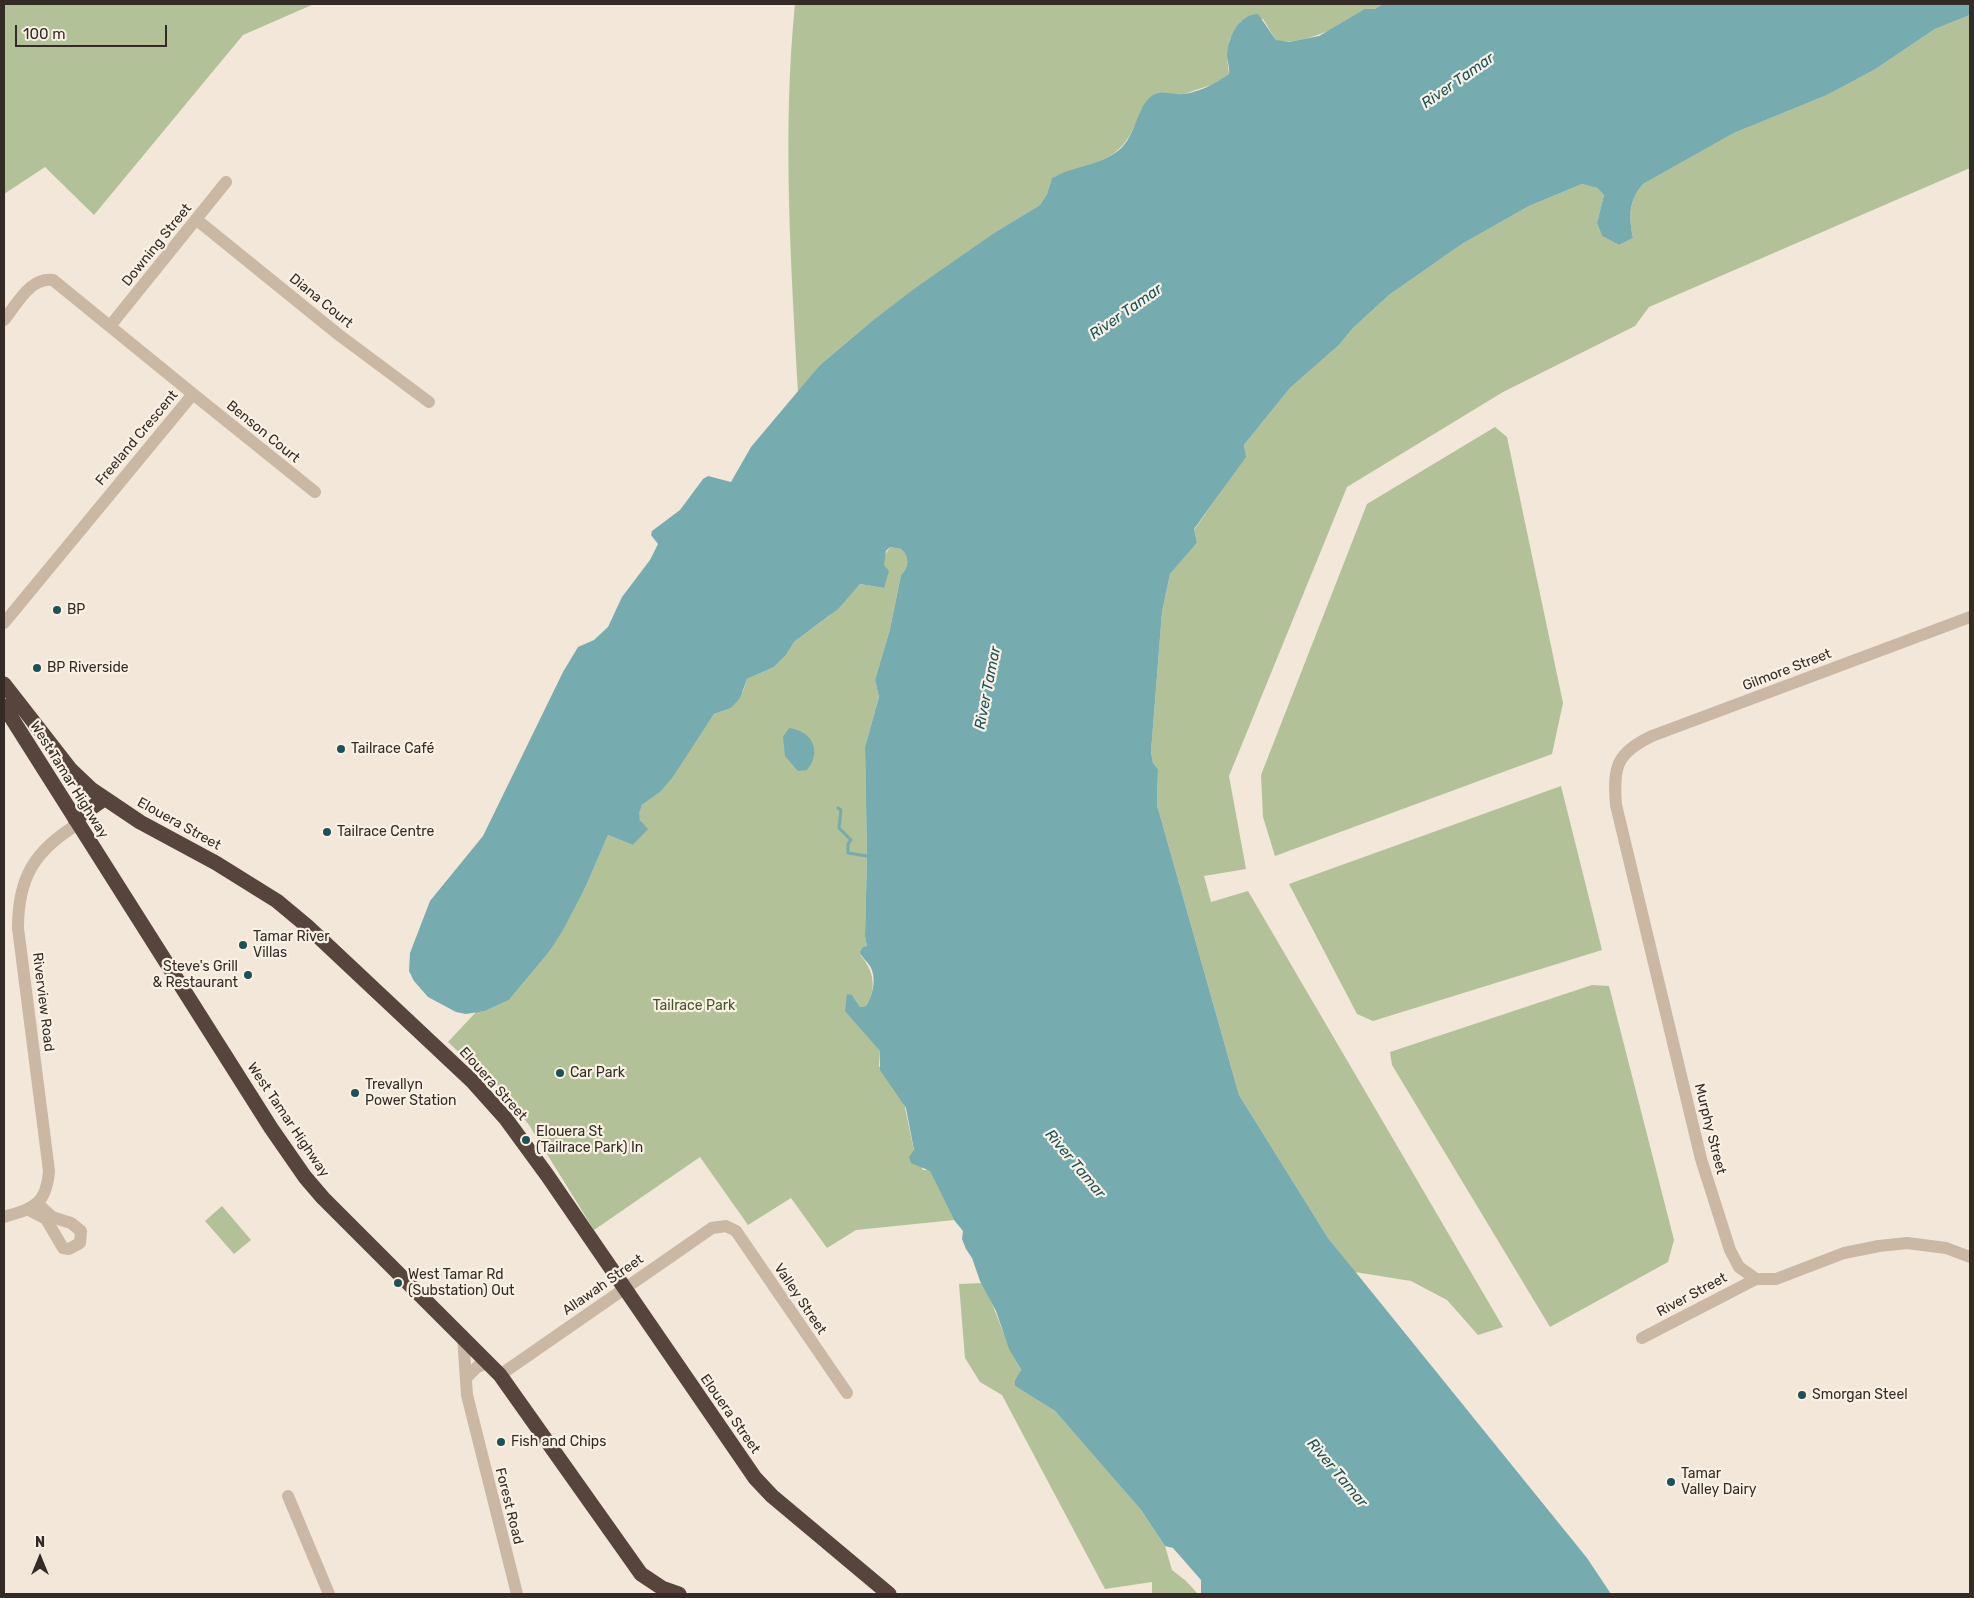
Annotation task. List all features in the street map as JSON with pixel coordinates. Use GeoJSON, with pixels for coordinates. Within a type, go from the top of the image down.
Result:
{"type":"FeatureCollection","features":[{"type":"Feature","properties":{"kind":"highway","name":"West Tamar Highway"},"geometry":{"type":"LineString","coordinates":[[4,684],[72,770],[91,789]]}},
{"type":"Feature","properties":{"kind":"highway","name":"West Tamar Highway"},"geometry":{"type":"LineString","coordinates":[[4,706],[266,1120],[305,1177],[500,1375],[641,1574],[662,1588],[679,1594]]}},
{"type":"Feature","properties":{"kind":"highway","name":"Elouera Street"},"geometry":{"type":"LineString","coordinates":[[91,789],[140,822],[216,863],[277,901],[307,926],[452,1061],[506,1119],[547,1175],[755,1478],[772,1496],[889,1594]]}},
{"type":"Feature","properties":{"kind":"highway"},"geometry":{"type":"LineString","coordinates":[[76,821],[104,799]]}},
{"type":"Feature","properties":{"kind":"street","name":"Downing Street"},"geometry":{"type":"LineString","coordinates":[[110,326],[198,220],[226,182]]}},
{"type":"Feature","properties":{"kind":"street","name":"Diana Court"},"geometry":{"type":"LineString","coordinates":[[198,220],[339,335],[429,402]]}},
{"type":"Feature","properties":{"kind":"street","name":"Freeland Crescent"},"geometry":{"type":"LineString","coordinates":[[4,320],[35,282],[43,279],[53,280],[193,394],[4,623]]}},
{"type":"Feature","properties":{"kind":"street","name":"Benson Court"},"geometry":{"type":"LineString","coordinates":[[193,394],[315,492]]}},
{"type":"Feature","properties":{"kind":"street","name":"Gilmore Street"},"geometry":{"type":"LineString","coordinates":[[1620,759],[1639,742],[1652,736],[1970,617]]}},
{"type":"Feature","properties":{"kind":"street","name":"Murphy Street"},"geometry":{"type":"LineString","coordinates":[[1620,759],[1614,780],[1616,805],[1701,1159],[1730,1250],[1739,1267],[1756,1279]]}},
{"type":"Feature","properties":{"kind":"street","name":"Riverview Road"},"geometry":{"type":"LineString","coordinates":[[4,1217],[34,1207],[46,1190],[49,1171],[18,928],[18,909],[27,875],[36,858],[76,821]]}},
{"type":"Feature","properties":{"kind":"street","name":"Allawah Street"},"geometry":{"type":"LineString","coordinates":[[500,1375],[712,1228],[726,1226]]}},
{"type":"Feature","properties":{"kind":"street","name":"Valley Street"},"geometry":{"type":"LineString","coordinates":[[726,1226],[736,1230],[847,1393]]}},
{"type":"Feature","properties":{"kind":"street"},"geometry":{"type":"LineString","coordinates":[[1756,1279],[1776,1279],[1844,1253],[1878,1246],[1926,1244],[1946,1248],[1970,1257]]}},
{"type":"Feature","properties":{"kind":"street","name":"River Street"},"geometry":{"type":"LineString","coordinates":[[1642,1338],[1756,1279]]}},
{"type":"Feature","properties":{"kind":"street","name":"Forest Road"},"geometry":{"type":"LineString","coordinates":[[463,1336],[468,1395],[478,1443],[517,1594]]}},
{"type":"Feature","properties":{"kind":"street"},"geometry":{"type":"LineString","coordinates":[[466,1378],[477,1367],[489,1363]]}},
{"type":"Feature","properties":{"kind":"street"},"geometry":{"type":"LineString","coordinates":[[288,1496],[328,1594]]}},
{"type":"Feature","properties":{"kind":"green space"},"geometry":{"type":"Polygon","coordinates":[[[4,4],[314,4],[243,35],[94,215],[45,167],[4,194],[4,4]]]}},
{"type":"Feature","properties":{"kind":"green space"},"geometry":{"type":"Polygon","coordinates":[[[795,4],[1383,4],[1362,16],[1330,30],[1314,36],[1286,42],[1276,40],[1263,19],[1241,21],[1230,39],[1227,57],[1229,74],[1220,82],[1184,94],[1173,94],[1141,109],[1131,132],[1119,149],[1091,165],[1052,178],[1047,194],[1040,205],[994,233],[872,321],[820,365],[798,393],[788,149],[791,52],[795,4]]]}},
{"type":"Feature","properties":{"kind":"green space"},"geometry":{"type":"Polygon","coordinates":[[[1970,15],[1970,168],[1649,307],[1635,326],[1503,392],[1347,487],[1229,776],[1246,869],[1204,876],[1211,902],[1248,891],[1503,1327],[1478,1335],[1447,1300],[1411,1281],[1355,1272],[1328,1238],[1239,1095],[1157,805],[1158,769],[1153,763],[1151,752],[1162,612],[1170,574],[1197,543],[1194,530],[1245,457],[1244,445],[1290,388],[1339,345],[1353,328],[1389,295],[1462,244],[1529,206],[1582,184],[1597,188],[1604,195],[1597,223],[1602,236],[1619,245],[1633,238],[1631,223],[1632,203],[1643,184],[1734,133],[1827,95],[1874,70],[1935,29],[1970,15]]]}},
{"type":"Feature","properties":{"kind":"green space"},"geometry":{"type":"Polygon","coordinates":[[[1495,427],[1507,437],[1563,703],[1552,754],[1275,856],[1263,817],[1261,775],[1367,504],[1495,427]]]}},
{"type":"Feature","properties":{"kind":"green space","name":"Tailrace Park"},"geometry":{"type":"Polygon","coordinates":[[[890,547],[901,549],[906,555],[907,562],[906,569],[901,575],[890,629],[875,680],[879,697],[865,747],[867,856],[865,936],[867,946],[861,956],[869,968],[873,987],[866,1006],[860,1007],[852,995],[870,1036],[880,1051],[879,1066],[904,1103],[914,1151],[923,1170],[930,1170],[954,1220],[856,1230],[827,1248],[791,1198],[748,1225],[700,1157],[594,1230],[529,1125],[479,1063],[463,1056],[448,1042],[476,1012],[485,1011],[509,1000],[549,952],[586,886],[608,835],[633,845],[647,829],[640,820],[638,813],[642,805],[660,792],[714,714],[731,708],[743,691],[747,679],[774,667],[786,655],[794,642],[829,616],[860,584],[884,588],[884,557],[890,547]]]}},
{"type":"Feature","properties":{"kind":"green space"},"geometry":{"type":"Polygon","coordinates":[[[1561,786],[1602,950],[1373,1021],[1357,1014],[1289,884],[1561,786]]]}},
{"type":"Feature","properties":{"kind":"green space"},"geometry":{"type":"Polygon","coordinates":[[[1592,985],[1609,986],[1674,1240],[1668,1262],[1550,1327],[1392,1065],[1390,1052],[1592,985]]]}},
{"type":"Feature","properties":{"kind":"green space"},"geometry":{"type":"Polygon","coordinates":[[[222,1206],[251,1240],[234,1254],[205,1221],[222,1206]]]}},
{"type":"Feature","properties":{"kind":"green space"},"geometry":{"type":"Polygon","coordinates":[[[983,1283],[1010,1350],[1021,1371],[1015,1380],[1015,1386],[1055,1411],[1141,1510],[1165,1546],[1172,1570],[1198,1594],[1152,1594],[1152,1582],[1105,1589],[1002,1395],[980,1382],[965,1358],[959,1284],[983,1283]]]}},
{"type":"Feature","properties":{"kind":"water","name":"River Tamar"},"geometry":{"type":"Polygon","coordinates":[[[1383,4],[1970,4],[1970,15],[1935,29],[1874,70],[1827,95],[1734,133],[1643,184],[1632,203],[1631,223],[1633,238],[1619,245],[1602,236],[1597,223],[1604,195],[1597,188],[1582,184],[1529,206],[1462,244],[1389,295],[1353,328],[1339,345],[1290,388],[1244,445],[1246,457],[1194,529],[1197,543],[1170,574],[1162,612],[1151,752],[1153,763],[1158,769],[1157,805],[1239,1095],[1328,1238],[1587,1558],[1611,1594],[1201,1594],[1201,1580],[1173,1548],[1165,1546],[1141,1510],[1055,1411],[1015,1386],[1015,1380],[1021,1370],[1009,1349],[996,1311],[966,1249],[962,1239],[963,1231],[954,1220],[930,1171],[911,1163],[909,1157],[914,1150],[906,1108],[880,1070],[880,1051],[845,1011],[847,994],[852,995],[860,1007],[866,1006],[871,997],[873,986],[872,971],[860,952],[863,947],[867,946],[865,936],[867,856],[865,747],[879,697],[875,680],[890,629],[901,575],[907,565],[906,555],[901,549],[890,547],[886,551],[884,565],[889,571],[884,588],[860,584],[838,609],[794,642],[786,655],[774,667],[747,679],[740,698],[731,708],[714,714],[672,778],[660,792],[642,805],[639,813],[640,820],[648,829],[633,845],[608,835],[586,886],[563,930],[549,952],[509,1000],[485,1011],[466,1014],[456,1012],[428,997],[414,981],[409,971],[410,953],[430,901],[483,836],[563,672],[578,647],[594,640],[608,627],[622,597],[650,560],[658,544],[651,535],[652,531],[680,510],[703,479],[708,476],[731,482],[751,447],[820,365],[872,321],[914,289],[994,233],[1040,205],[1047,194],[1052,178],[1095,163],[1119,150],[1130,136],[1143,106],[1153,95],[1160,93],[1190,93],[1208,87],[1229,74],[1227,55],[1232,34],[1245,18],[1258,14],[1276,40],[1289,42],[1319,36],[1365,9],[1375,9],[1383,4]]]}},
{"type":"Feature","properties":{"kind":"water"},"geometry":{"type":"Polygon","coordinates":[[[789,728],[804,733],[813,743],[814,756],[807,770],[798,771],[785,756],[783,737],[789,728]]]}},
{"type":"Feature","properties":{"kind":"waterway"},"geometry":{"type":"LineString","coordinates":[[838,808],[841,810],[839,828],[851,840],[848,844],[848,853],[867,856]]}},
{"type":"Feature","properties":{"kind":"place","name":"BP"},"geometry":{"type":"Point","coordinates":[57,610]}},
{"type":"Feature","properties":{"kind":"place","name":"BP Riverside"},"geometry":{"type":"Point","coordinates":[37,668]}},
{"type":"Feature","properties":{"kind":"place","name":"Tailrace Café"},"geometry":{"type":"Point","coordinates":[341,749]}},
{"type":"Feature","properties":{"kind":"place","name":"Tailrace Centre"},"geometry":{"type":"Point","coordinates":[327,832]}},
{"type":"Feature","properties":{"kind":"place","name":"Tamar River Villas"},"geometry":{"type":"Point","coordinates":[243,945]}},
{"type":"Feature","properties":{"kind":"place","name":"Steve's Grill & Restaurant"},"geometry":{"type":"Point","coordinates":[248,975]}},
{"type":"Feature","properties":{"kind":"place","name":"Car Park"},"geometry":{"type":"Point","coordinates":[560,1073]}},
{"type":"Feature","properties":{"kind":"place","name":"Trevallyn Power Station"},"geometry":{"type":"Point","coordinates":[355,1093]}},
{"type":"Feature","properties":{"kind":"place","name":"Elouera St (Tailrace Park) In"},"geometry":{"type":"Point","coordinates":[526,1140]}},
{"type":"Feature","properties":{"kind":"place","name":"West Tamar Rd (Substation) Out"},"geometry":{"type":"Point","coordinates":[398,1283]}},
{"type":"Feature","properties":{"kind":"place","name":"Smorgan Steel"},"geometry":{"type":"Point","coordinates":[1802,1395]}},
{"type":"Feature","properties":{"kind":"place","name":"Fish and Chips"},"geometry":{"type":"Point","coordinates":[501,1442]}},
{"type":"Feature","properties":{"kind":"place","name":"Tamar Valley Dairy"},"geometry":{"type":"Point","coordinates":[1671,1482]}}]}
